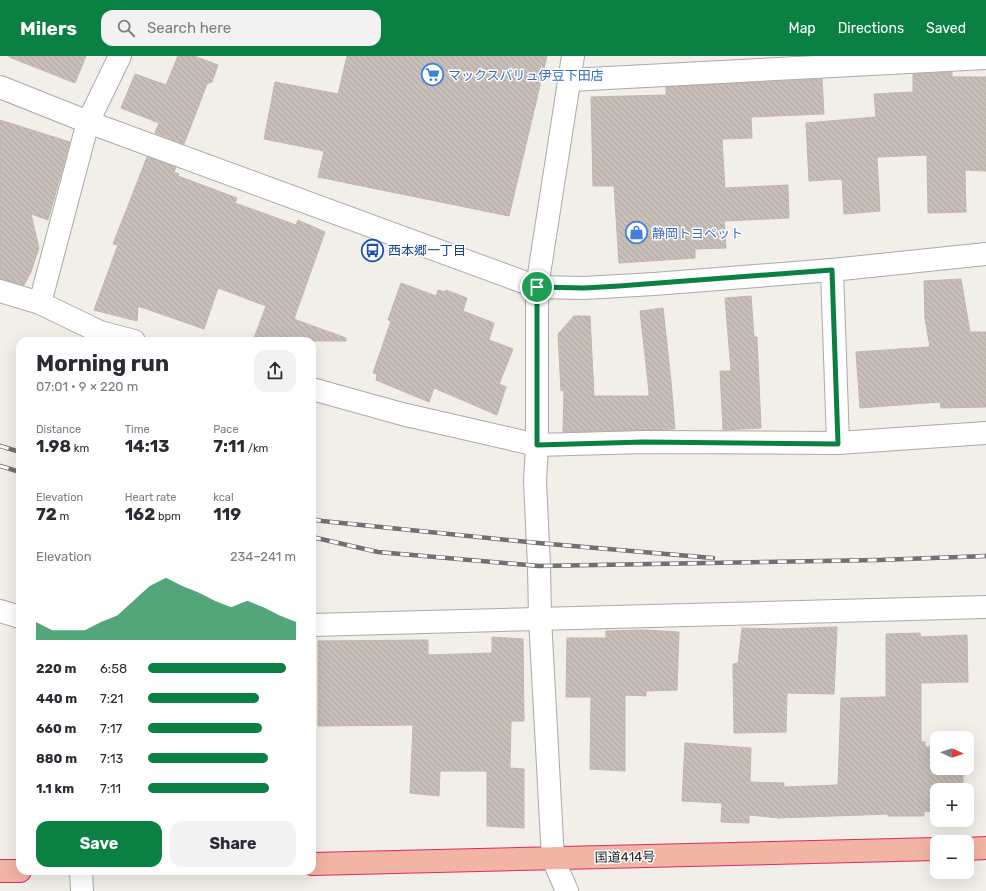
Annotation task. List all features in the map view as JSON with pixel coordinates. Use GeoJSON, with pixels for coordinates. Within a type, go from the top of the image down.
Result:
{"type":"FeatureCollection","features":[{"type":"Feature","properties":{"kind":"highway"},"geometry":{"type":"LineString","coordinates":[[974,849],[986,848]]}},
{"type":"Feature","properties":{"kind":"highway","name":"国道414号"},"geometry":{"type":"LineString","coordinates":[[316,864],[930,849]]}},
{"type":"Feature","properties":{"kind":"highway"},"geometry":{"type":"LineString","coordinates":[[0,871],[16,871]]}},
{"type":"Feature","properties":{"kind":"street"},"geometry":{"type":"LineString","coordinates":[[40,303],[88,122],[120,56]]}},
{"type":"Feature","properties":{"kind":"street"},"geometry":{"type":"LineString","coordinates":[[567,891],[553,859],[540,618],[535,482],[537,445],[537,287],[573,56]]}},
{"type":"Feature","properties":{"kind":"street"},"geometry":{"type":"LineString","coordinates":[[570,80],[986,58]]}},
{"type":"Feature","properties":{"kind":"street"},"geometry":{"type":"LineString","coordinates":[[0,87],[88,122],[537,287],[584,288],[646,285],[832,270],[986,254]]}},
{"type":"Feature","properties":{"kind":"street"},"geometry":{"type":"LineString","coordinates":[[832,270],[838,444]]}},
{"type":"Feature","properties":{"kind":"street"},"geometry":{"type":"LineString","coordinates":[[0,291],[40,303],[100,332],[119,337]]}},
{"type":"Feature","properties":{"kind":"street"},"geometry":{"type":"LineString","coordinates":[[316,390],[402,414],[537,445],[644,442],[838,444],[986,433]]}},
{"type":"Feature","properties":{"kind":"street"},"geometry":{"type":"LineString","coordinates":[[316,624],[986,607]]}},
{"type":"Feature","properties":{"kind":"street"},"geometry":{"type":"LineString","coordinates":[[0,610],[16,616]]}},
{"type":"Feature","properties":{"kind":"street"},"geometry":{"type":"LineString","coordinates":[[81,875],[82,891]]}},
{"type":"Feature","properties":{"kind":"building"},"geometry":{"type":"Polygon","coordinates":[[[9,56],[86,56],[75,83],[9,56]]]}},
{"type":"Feature","properties":{"kind":"building"},"geometry":{"type":"Polygon","coordinates":[[[178,56],[194,56],[218,65],[212,82],[207,84],[184,144],[155,133],[159,123],[121,108],[135,74],[166,85],[178,56]]]}},
{"type":"Feature","properties":{"kind":"building"},"geometry":{"type":"Polygon","coordinates":[[[347,56],[547,56],[509,216],[318,177],[324,151],[264,139],[275,82],[338,94],[347,56]]]}},
{"type":"Feature","properties":{"kind":"building"},"geometry":{"type":"Polygon","coordinates":[[[952,72],[952,77],[986,77],[986,171],[965,170],[966,212],[928,213],[927,155],[877,157],[880,211],[844,214],[842,179],[809,181],[806,123],[876,117],[874,94],[913,92],[913,74],[952,72]]]}},
{"type":"Feature","properties":{"kind":"building"},"geometry":{"type":"Polygon","coordinates":[[[822,79],[824,114],[751,117],[752,138],[722,139],[725,188],[788,185],[789,218],[724,221],[726,248],[695,249],[695,258],[619,263],[614,186],[593,186],[591,97],[666,95],[666,87],[822,79]]]}},
{"type":"Feature","properties":{"kind":"building"},"geometry":{"type":"Polygon","coordinates":[[[0,120],[70,142],[48,220],[31,214],[39,248],[31,272],[24,285],[0,279],[0,120]]]}},
{"type":"Feature","properties":{"kind":"building"},"geometry":{"type":"Polygon","coordinates":[[[147,157],[176,167],[174,172],[179,174],[178,176],[237,198],[235,203],[296,225],[298,220],[325,232],[294,319],[346,338],[346,341],[316,341],[316,337],[254,337],[266,306],[218,288],[204,329],[138,306],[137,321],[94,310],[118,245],[113,244],[147,157]]]}},
{"type":"Feature","properties":{"kind":"building"},"geometry":{"type":"Polygon","coordinates":[[[961,279],[970,332],[986,332],[986,407],[941,408],[940,402],[860,408],[856,352],[930,347],[925,319],[924,281],[961,279]]]}},
{"type":"Feature","properties":{"kind":"building"},"geometry":{"type":"Polygon","coordinates":[[[401,283],[436,296],[438,290],[445,292],[446,290],[467,298],[463,311],[494,323],[489,340],[513,349],[499,384],[506,387],[497,415],[434,388],[429,402],[376,380],[377,374],[373,373],[391,321],[388,320],[401,283]]]}},
{"type":"Feature","properties":{"kind":"building"},"geometry":{"type":"Polygon","coordinates":[[[751,296],[754,337],[757,337],[761,428],[723,430],[720,371],[731,371],[725,298],[751,296]]]}},
{"type":"Feature","properties":{"kind":"building"},"geometry":{"type":"Polygon","coordinates":[[[663,308],[675,429],[563,432],[564,390],[561,391],[558,334],[574,316],[590,316],[594,396],[649,396],[640,311],[663,308]]]}},
{"type":"Feature","properties":{"kind":"building"},"geometry":{"type":"Polygon","coordinates":[[[837,627],[834,694],[787,693],[786,732],[734,733],[733,664],[738,663],[742,628],[777,629],[837,627]]]}},
{"type":"Feature","properties":{"kind":"building"},"geometry":{"type":"Polygon","coordinates":[[[645,630],[679,632],[677,690],[646,691],[646,696],[625,695],[625,771],[590,769],[591,697],[566,697],[567,638],[606,638],[606,631],[645,630]]]}},
{"type":"Feature","properties":{"kind":"building"},"geometry":{"type":"Polygon","coordinates":[[[920,633],[921,637],[967,635],[968,682],[921,683],[921,742],[925,742],[925,747],[930,747],[930,775],[963,775],[963,783],[930,783],[930,811],[924,811],[924,816],[888,816],[888,814],[779,818],[749,815],[749,823],[721,822],[722,803],[682,801],[685,743],[751,748],[750,782],[784,783],[784,787],[838,785],[841,698],[886,697],[886,634],[920,633]]]}},
{"type":"Feature","properties":{"kind":"building"},"geometry":{"type":"Polygon","coordinates":[[[492,637],[523,639],[524,721],[511,721],[510,768],[524,769],[524,828],[487,826],[487,771],[440,771],[439,796],[410,793],[413,725],[318,726],[318,641],[428,640],[428,655],[492,653],[492,637]]]}},
{"type":"Feature","properties":{"kind":"railway"},"geometry":{"type":"LineString","coordinates":[[0,446],[16,451]]}},
{"type":"Feature","properties":{"kind":"railway"},"geometry":{"type":"LineString","coordinates":[[0,466],[16,471]]}},
{"type":"Feature","properties":{"kind":"railway"},"geometry":{"type":"LineString","coordinates":[[316,520],[538,543],[713,558]]}},
{"type":"Feature","properties":{"kind":"railway"},"geometry":{"type":"LineString","coordinates":[[316,538],[378,552],[539,566],[879,560],[986,556]]}},
{"type":"Feature","properties":{"kind":"place","name":"マックスバリュ伊豆下田店"},"geometry":{"type":"Point","coordinates":[432,75]}},
{"type":"Feature","properties":{"kind":"place","name":"静岡トヨペット"},"geometry":{"type":"Point","coordinates":[636,233]}},
{"type":"Feature","properties":{"kind":"place","name":"西本郷一丁目"},"geometry":{"type":"Point","coordinates":[372,250]}},
{"type":"Feature","properties":{"kind":"route"},"geometry":{"type":"LineString","coordinates":[[832,270],[838,444],[644,442],[537,445],[537,287],[584,288],[654,284],[832,270]]}}]}
